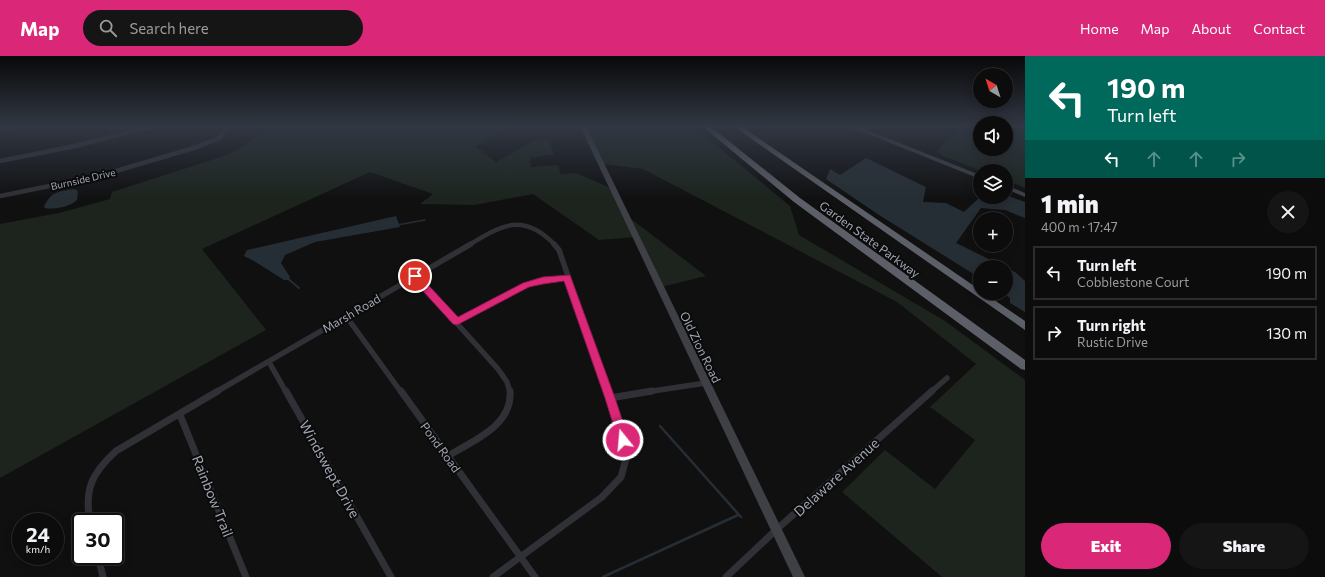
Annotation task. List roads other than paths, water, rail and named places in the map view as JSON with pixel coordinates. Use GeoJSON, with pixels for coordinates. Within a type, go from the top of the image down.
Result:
{"type":"FeatureCollection","features":[{"type":"Feature","properties":{"kind":"highway","name":"Garden State Parkway"},"geometry":{"type":"LineString","coordinates":[[735,150],[797,200],[1025,366]]}},
{"type":"Feature","properties":{"kind":"highway","name":"Garden State Parkway"},"geometry":{"type":"LineString","coordinates":[[771,150],[1025,326]]}},
{"type":"Feature","properties":{"kind":"street"},"geometry":{"type":"LineString","coordinates":[[0,161],[53,150]]}},
{"type":"Feature","properties":{"kind":"street","name":"Burnside Drive"},"geometry":{"type":"LineString","coordinates":[[0,196],[103,175],[186,150]]}},
{"type":"Feature","properties":{"kind":"street","name":"Old Zion Road"},"geometry":{"type":"LineString","coordinates":[[595,150],[799,577]]}},
{"type":"Feature","properties":{"kind":"street"},"geometry":{"type":"LineString","coordinates":[[912,150],[973,174]]}},
{"type":"Feature","properties":{"kind":"street"},"geometry":{"type":"LineString","coordinates":[[1013,190],[1025,195]]}},
{"type":"Feature","properties":{"kind":"street","name":"Marsh Road"},"geometry":{"type":"LineString","coordinates":[[88,513],[86,499],[87,489],[98,467],[116,451],[180,415],[494,230],[507,225],[516,224],[529,226],[553,243],[559,250],[567,278],[610,398],[627,455],[621,477],[602,497],[493,577]]}},
{"type":"Feature","properties":{"kind":"street"},"geometry":{"type":"LineString","coordinates":[[415,276],[457,322],[509,385],[511,397],[509,408],[503,418],[493,427],[448,456]]}},
{"type":"Feature","properties":{"kind":"street"},"geometry":{"type":"LineString","coordinates":[[457,322],[526,285],[539,281],[567,278]]}},
{"type":"Feature","properties":{"kind":"street","name":"Pond Road"},"geometry":{"type":"LineString","coordinates":[[346,316],[535,577]]}},
{"type":"Feature","properties":{"kind":"street","name":"Windswept Drive"},"geometry":{"type":"LineString","coordinates":[[269,362],[391,577]]}},
{"type":"Feature","properties":{"kind":"street","name":"Delaware Avenue"},"geometry":{"type":"LineString","coordinates":[[726,577],[776,530],[947,378]]}},
{"type":"Feature","properties":{"kind":"street"},"geometry":{"type":"LineString","coordinates":[[610,398],[706,384]]}},
{"type":"Feature","properties":{"kind":"street","name":"Rainbow Trail"},"geometry":{"type":"LineString","coordinates":[[180,415],[246,577]]}},
{"type":"Feature","properties":{"kind":"street"},"geometry":{"type":"LineString","coordinates":[[100,565],[103,577]]}},
{"type":"Feature","properties":{"kind":"waterway"},"geometry":{"type":"LineString","coordinates":[[397,225],[425,220]]}},
{"type":"Feature","properties":{"kind":"waterway"},"geometry":{"type":"LineString","coordinates":[[287,278],[299,288]]}},
{"type":"Feature","properties":{"kind":"waterway"},"geometry":{"type":"LineString","coordinates":[[660,426],[741,517]]}},
{"type":"Feature","properties":{"kind":"waterway"},"geometry":{"type":"LineString","coordinates":[[603,577],[738,515]]}}]}
